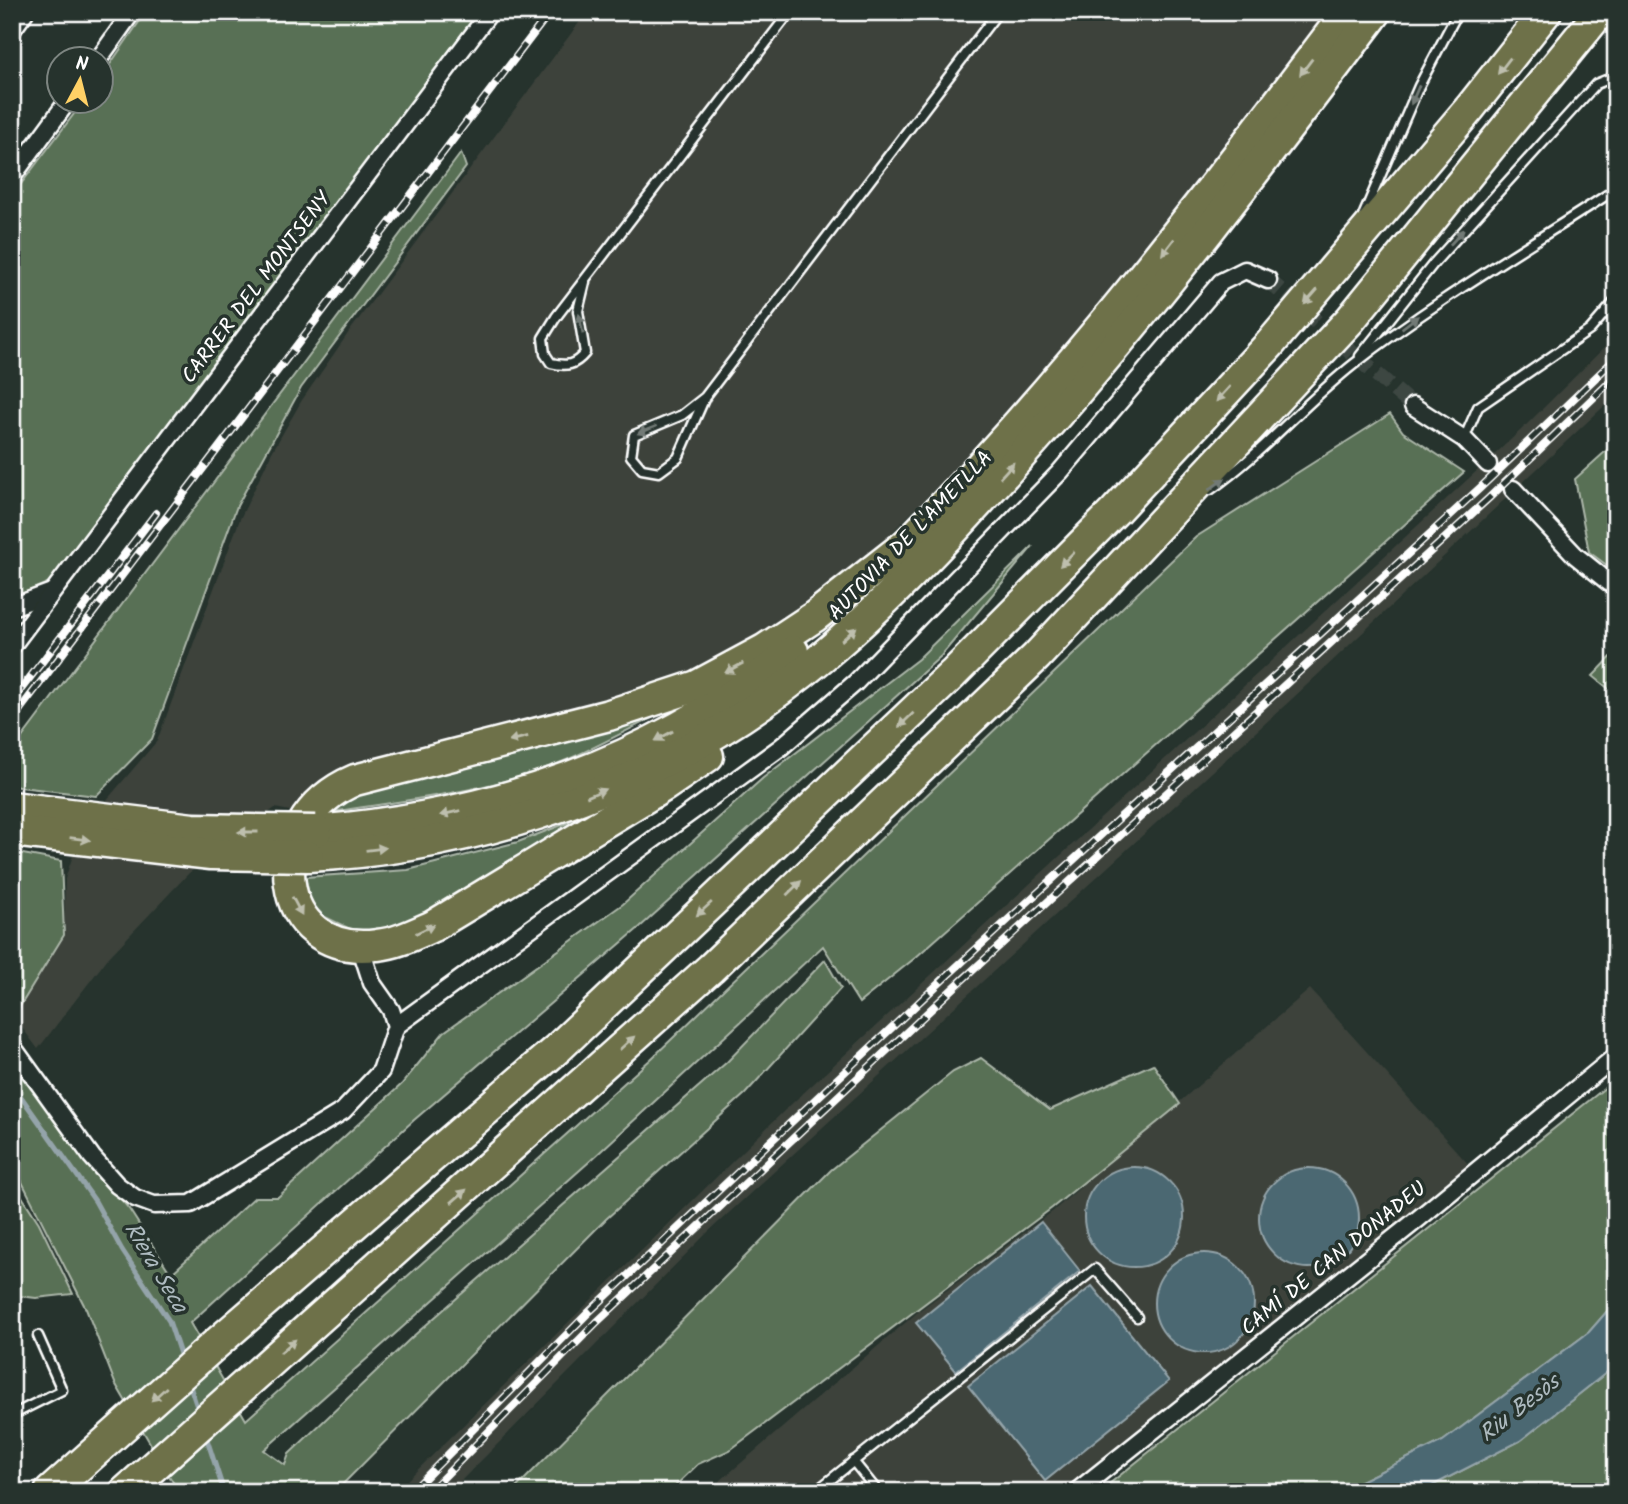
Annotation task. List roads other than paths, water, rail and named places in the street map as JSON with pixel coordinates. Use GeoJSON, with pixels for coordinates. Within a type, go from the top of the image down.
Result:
{"type":"FeatureCollection","features":[{"type":"Feature","properties":{"kind":"highway","name":"AUTOVIA DE L'AMETLLA"},"geometry":{"type":"LineString","coordinates":[[312,844],[493,803],[572,777],[659,739],[761,677],[852,600],[1007,439],[1128,297],[1347,12]]}},
{"type":"Feature","properties":{"kind":"highway"},"geometry":{"type":"LineString","coordinates":[[908,543],[804,624],[736,667],[697,686],[610,715],[355,780],[326,795],[307,814],[294,838],[288,864],[291,894],[313,927],[338,941],[360,946],[394,942],[433,926],[664,786],[735,737],[865,620],[954,529],[1114,350],[1376,12]]}},
{"type":"Feature","properties":{"kind":"highway"},"geometry":{"type":"LineString","coordinates":[[50,1492],[210,1349],[558,1048],[906,719],[1115,511],[1345,258],[1546,12]]}},
{"type":"Feature","properties":{"kind":"highway"},"geometry":{"type":"LineString","coordinates":[[126,1491],[710,968],[1036,657],[1350,320],[1600,12]]}},
{"type":"Feature","properties":{"kind":"highway"},"geometry":{"type":"LineString","coordinates":[[12,831],[211,854],[312,844],[412,845],[471,833],[586,797],[697,744],[748,713],[821,659]]}},
{"type":"Feature","properties":{"kind":"highway"},"geometry":{"type":"LineString","coordinates":[[12,807],[312,844]]}},
{"type":"Feature","properties":{"kind":"street"},"geometry":{"type":"LineString","coordinates":[[108,46],[132,12]]}},
{"type":"Feature","properties":{"kind":"street","name":"CARRER DEL MONTSENY"},"geometry":{"type":"LineString","coordinates":[[13,640],[57,589],[490,12]]}},
{"type":"Feature","properties":{"kind":"street"},"geometry":{"type":"LineString","coordinates":[[12,177],[57,116]]}},
{"type":"Feature","properties":{"kind":"street"},"geometry":{"type":"LineString","coordinates":[[12,1046],[92,1157],[117,1185],[135,1198],[168,1206],[191,1204],[343,1111],[381,1070],[396,1026],[792,738],[855,683],[986,551],[1060,472],[1221,282],[1244,270],[1268,280]]}},
{"type":"Feature","properties":{"kind":"street"},"geometry":{"type":"LineString","coordinates":[[1413,405],[1464,439],[1488,464]]}},
{"type":"Feature","properties":{"kind":"street"},"geometry":{"type":"LineString","coordinates":[[1513,489],[1576,556],[1616,588]]}},
{"type":"Feature","properties":{"kind":"street"},"geometry":{"type":"LineString","coordinates":[[12,607],[57,589]]}},
{"type":"Feature","properties":{"kind":"street"},"geometry":{"type":"LineString","coordinates":[[360,946],[372,983],[391,1010],[396,1026]]}},
{"type":"Feature","properties":{"kind":"street","name":"CAMÍ DE CAN DONADEU"},"geometry":{"type":"LineString","coordinates":[[1076,1492],[1418,1219],[1616,1056]]}},
{"type":"Feature","properties":{"kind":"lane"},"geometry":{"type":"LineString","coordinates":[[586,282],[578,311],[585,353],[577,363],[564,366],[551,363],[545,354],[543,338],[790,12]]}},
{"type":"Feature","properties":{"kind":"lane"},"geometry":{"type":"LineString","coordinates":[[705,397],[688,441],[678,458],[659,472],[642,469],[631,456],[634,435],[682,415],[705,397],[998,12]]}},
{"type":"Feature","properties":{"kind":"lane"},"geometry":{"type":"LineString","coordinates":[[1345,258],[1419,86],[1458,12]]}},
{"type":"Feature","properties":{"kind":"lane"},"geometry":{"type":"LineString","coordinates":[[1352,366],[1434,263],[1596,84],[1616,76]]}},
{"type":"Feature","properties":{"kind":"lane"},"geometry":{"type":"LineString","coordinates":[[1162,524],[1246,464],[1352,366],[1425,311],[1616,189]]}},
{"type":"Feature","properties":{"kind":"lane"},"geometry":{"type":"LineString","coordinates":[[1464,439],[1478,407],[1590,330],[1616,300]]}},
{"type":"Feature","properties":{"kind":"lane"},"geometry":{"type":"LineString","coordinates":[[814,1492],[1095,1269],[1137,1317]]}},
{"type":"Feature","properties":{"kind":"lane"},"geometry":{"type":"LineString","coordinates":[[12,1415],[62,1390],[38,1336]]}},
{"type":"Feature","properties":{"kind":"lane"},"geometry":{"type":"LineString","coordinates":[[853,1461],[878,1492]]}},
{"type":"Feature","properties":{"kind":"water"},"geometry":{"type":"Polygon","coordinates":[[[1134,1167],[1153,1171],[1170,1181],[1180,1198],[1184,1217],[1180,1236],[1170,1253],[1153,1263],[1134,1267],[1115,1263],[1098,1253],[1088,1236],[1084,1217],[1088,1198],[1098,1181],[1115,1171],[1134,1167]]]}},
{"type":"Feature","properties":{"kind":"water"},"geometry":{"type":"Polygon","coordinates":[[[1309,1168],[1328,1172],[1345,1182],[1355,1199],[1359,1218],[1355,1237],[1345,1254],[1328,1264],[1309,1268],[1290,1264],[1273,1254],[1263,1237],[1259,1218],[1263,1199],[1273,1182],[1290,1172],[1309,1168]]]}},
{"type":"Feature","properties":{"kind":"water"},"geometry":{"type":"Polygon","coordinates":[[[1041,1222],[1080,1271],[956,1371],[916,1323],[1041,1222]]]}},
{"type":"Feature","properties":{"kind":"water"},"geometry":{"type":"Polygon","coordinates":[[[1204,1253],[1223,1257],[1240,1267],[1250,1284],[1254,1303],[1250,1322],[1240,1339],[1223,1349],[1204,1353],[1185,1349],[1168,1339],[1158,1322],[1154,1303],[1158,1284],[1168,1267],[1185,1257],[1204,1253]]]}},
{"type":"Feature","properties":{"kind":"water"},"geometry":{"type":"Polygon","coordinates":[[[1092,1286],[1169,1381],[1045,1481],[968,1386],[1092,1286]]]}},
{"type":"Feature","properties":{"kind":"water","name":"Riu Besòs"},"geometry":{"type":"Polygon","coordinates":[[[1616,1301],[1616,1365],[1520,1441],[1420,1492],[1338,1492],[1443,1441],[1589,1332],[1616,1301]]]}},
{"type":"Feature","properties":{"kind":"waterway","name":"Riera Seca"},"geometry":{"type":"LineString","coordinates":[[12,1084],[95,1201],[122,1250],[169,1321],[182,1360]]}},
{"type":"Feature","properties":{"kind":"waterway","name":"Riera Seca"},"geometry":{"type":"LineString","coordinates":[[189,1383],[199,1413]]}},
{"type":"Feature","properties":{"kind":"waterway","name":"Riera Seca"},"geometry":{"type":"LineString","coordinates":[[205,1433],[224,1492]]}},
{"type":"Feature","properties":{"kind":"tunnel"},"geometry":{"type":"LineString","coordinates":[[1268,280],[1413,406]]}},
{"type":"Feature","properties":{"kind":"tunnel"},"geometry":{"type":"LineString","coordinates":[[1488,464],[1513,489]]}},
{"type":"Feature","properties":{"kind":"railway"},"geometry":{"type":"LineString","coordinates":[[12,720],[550,12]]}},
{"type":"Feature","properties":{"kind":"railway"},"geometry":{"type":"LineString","coordinates":[[411,1492],[588,1313],[950,973],[1480,488],[1616,358]]}},
{"type":"Feature","properties":{"kind":"railway"},"geometry":{"type":"LineString","coordinates":[[429,1492],[597,1322],[959,983],[1489,498],[1616,376]]}},
{"type":"Feature","properties":{"kind":"railway"},"geometry":{"type":"LineString","coordinates":[[12,701],[156,513]]}}]}
